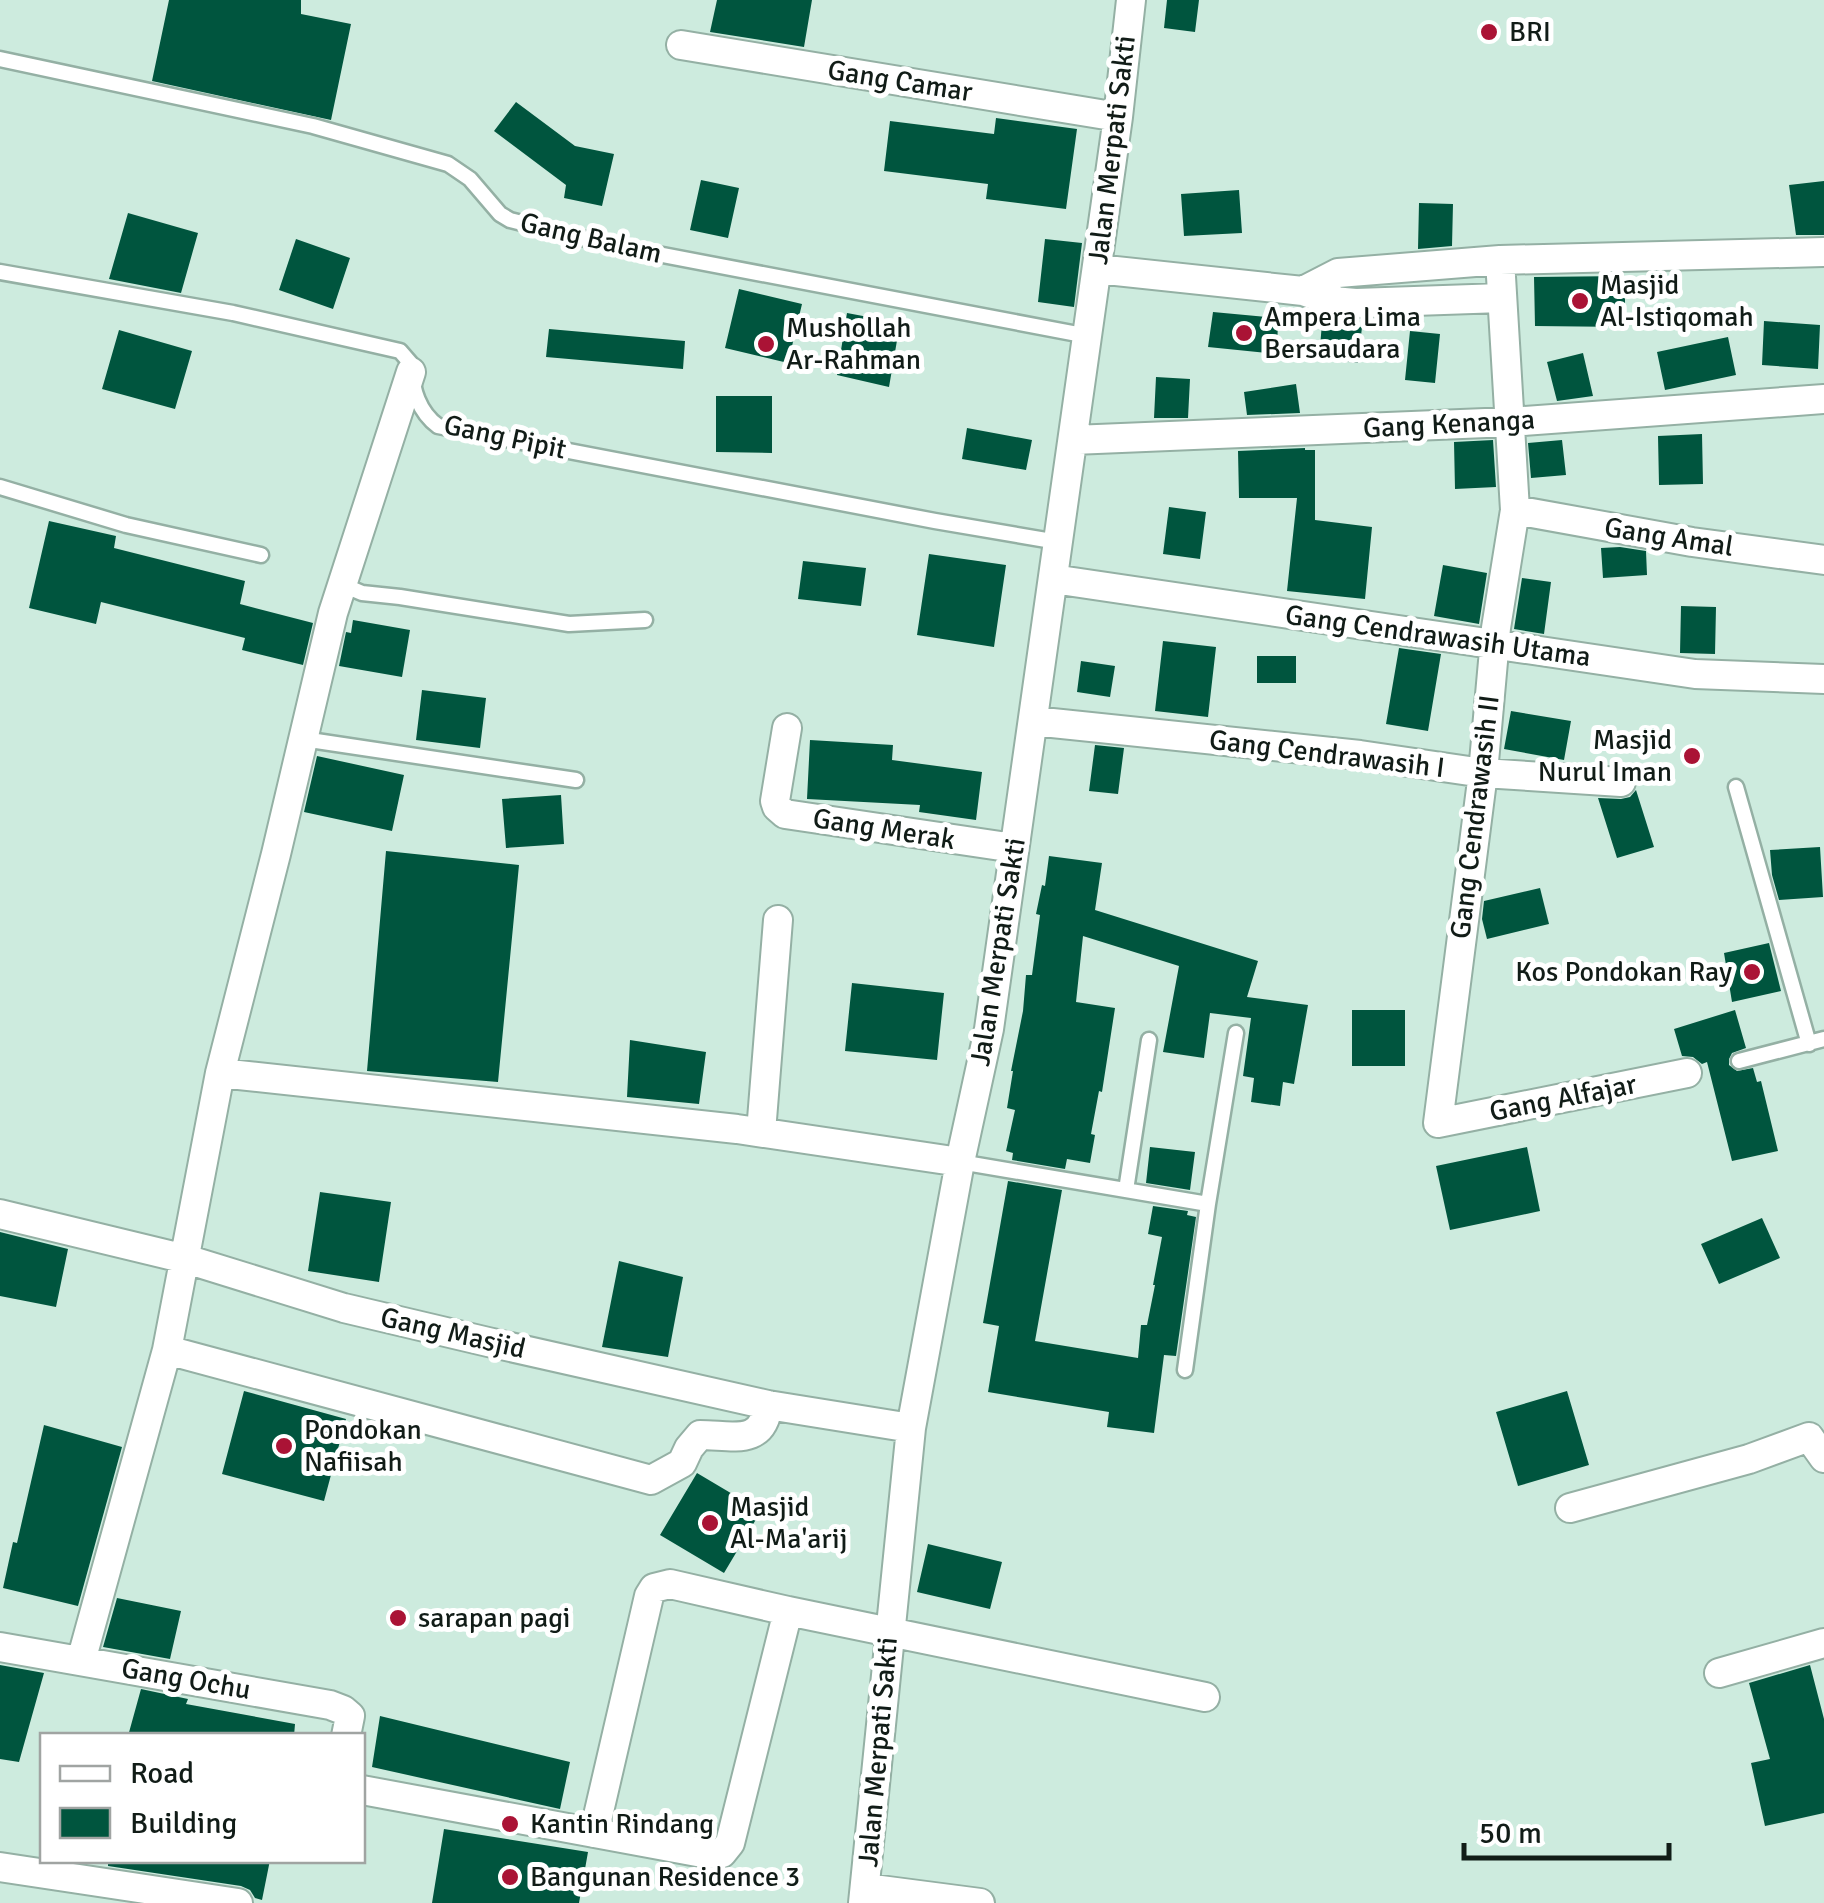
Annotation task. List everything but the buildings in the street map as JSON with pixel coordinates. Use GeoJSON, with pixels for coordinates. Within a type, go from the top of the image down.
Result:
{"type":"FeatureCollection","features":[{"type":"Feature","properties":{"kind":"street","name":"Jalan Merpati Sakti"},"geometry":{"type":"LineString","coordinates":[[864,1896],[911,1428],[960,1162],[990,1028],[1118,117],[1130,0]]}},
{"type":"Feature","properties":{"kind":"street","name":"Gang Camar"},"geometry":{"type":"LineString","coordinates":[[681,45],[1118,117]]}},
{"type":"Feature","properties":{"kind":"street"},"geometry":{"type":"LineString","coordinates":[[1303,290],[1338,273],[1500,260],[1824,252]]}},
{"type":"Feature","properties":{"kind":"street","name":"Gang Cendrawasih II"},"geometry":{"type":"LineString","coordinates":[[1438,1123],[1483,773],[1494,644],[1515,510],[1500,260]]}},
{"type":"Feature","properties":{"kind":"street"},"geometry":{"type":"LineString","coordinates":[[1097,270],[1303,290],[1332,301],[1502,298]]}},
{"type":"Feature","properties":{"kind":"street"},"geometry":{"type":"LineString","coordinates":[[81,1661],[167,1350],[220,1073],[333,613],[411,372]]}},
{"type":"Feature","properties":{"kind":"street","name":"Gang Kenanga"},"geometry":{"type":"LineString","coordinates":[[1073,440],[1510,422],[1824,399]]}},
{"type":"Feature","properties":{"kind":"street","name":"Gang Amal"},"geometry":{"type":"LineString","coordinates":[[1515,510],[1692,542],[1824,560]]}},
{"type":"Feature","properties":{"kind":"street","name":"Gang Cendrawasih Utama"},"geometry":{"type":"LineString","coordinates":[[1053,579],[1694,674],[1824,679]]}},
{"type":"Feature","properties":{"kind":"street","name":"Gang Cendrawasih I"},"geometry":{"type":"LineString","coordinates":[[1033,721],[1360,755],[1483,773],[1621,782]]}},
{"type":"Feature","properties":{"kind":"street","name":"Gang Merak"},"geometry":{"type":"LineString","coordinates":[[787,728],[775,801],[785,814],[1014,848]]}},
{"type":"Feature","properties":{"kind":"street"},"geometry":{"type":"LineString","coordinates":[[761,1132],[778,920]]}},
{"type":"Feature","properties":{"kind":"street"},"geometry":{"type":"LineString","coordinates":[[220,1073],[761,1132],[960,1162]]}},
{"type":"Feature","properties":{"kind":"street","name":"Gang Alfajar"},"geometry":{"type":"LineString","coordinates":[[1438,1123],[1688,1073]]}},
{"type":"Feature","properties":{"kind":"street","name":"Gang Masjid"},"geometry":{"type":"LineString","coordinates":[[0,1214],[186,1259],[344,1308],[768,1405],[911,1428]]}},
{"type":"Feature","properties":{"kind":"street"},"geometry":{"type":"LineString","coordinates":[[167,1350],[651,1480],[682,1463],[700,1435],[744,1436],[760,1430],[768,1405]]}},
{"type":"Feature","properties":{"kind":"street"},"geometry":{"type":"LineString","coordinates":[[1570,1508],[1749,1459],[1809,1438],[1824,1458]]}},
{"type":"Feature","properties":{"kind":"street"},"geometry":{"type":"LineString","coordinates":[[594,1832],[649,1596],[660,1584],[1205,1696]]}},
{"type":"Feature","properties":{"kind":"street"},"geometry":{"type":"LineString","coordinates":[[365,1791],[708,1854],[722,1853],[730,1843],[788,1611]]}},
{"type":"Feature","properties":{"kind":"street"},"geometry":{"type":"LineString","coordinates":[[1719,1674],[1824,1642]]}},
{"type":"Feature","properties":{"kind":"street","name":"Gang Ochu"},"geometry":{"type":"LineString","coordinates":[[0,1647],[330,1705],[350,1716],[347,1733]]}},
{"type":"Feature","properties":{"kind":"street"},"geometry":{"type":"LineString","coordinates":[[0,1867],[238,1903]]}},
{"type":"Feature","properties":{"kind":"street"},"geometry":{"type":"LineString","coordinates":[[864,1896],[980,1903]]}},
{"type":"Feature","properties":{"kind":"lane","name":"Gang Balam"},"geometry":{"type":"LineString","coordinates":[[0,60],[312,126],[448,164],[470,178],[500,214],[529,224],[624,248],[1088,336]]}},
{"type":"Feature","properties":{"kind":"lane"},"geometry":{"type":"LineString","coordinates":[[0,272],[233,314],[400,351],[412,366],[411,372]]}},
{"type":"Feature","properties":{"kind":"lane","name":"Gang Pipit"},"geometry":{"type":"LineString","coordinates":[[411,372],[416,397],[426,417],[438,426],[1058,542]]}},
{"type":"Feature","properties":{"kind":"lane"},"geometry":{"type":"LineString","coordinates":[[0,487],[126,525],[261,555]]}},
{"type":"Feature","properties":{"kind":"lane"},"geometry":{"type":"LineString","coordinates":[[344,585],[362,593],[570,624],[644,620]]}},
{"type":"Feature","properties":{"kind":"lane"},"geometry":{"type":"LineString","coordinates":[[303,739],[576,780]]}},
{"type":"Feature","properties":{"kind":"lane"},"geometry":{"type":"LineString","coordinates":[[1736,787],[1816,1041],[1740,1061]]}},
{"type":"Feature","properties":{"kind":"lane"},"geometry":{"type":"LineString","coordinates":[[1185,1370],[1236,1033]]}},
{"type":"Feature","properties":{"kind":"lane"},"geometry":{"type":"LineString","coordinates":[[1126,1190],[1149,1040]]}},
{"type":"Feature","properties":{"kind":"lane"},"geometry":{"type":"LineString","coordinates":[[960,1162],[1208,1204]]}},
{"type":"Feature","properties":{"kind":"place","name":"BRI"},"geometry":{"type":"Point","coordinates":[1489,32]}},
{"type":"Feature","properties":{"kind":"place","name":"Masjid Al-Istiqomah"},"geometry":{"type":"Point","coordinates":[1580,301]}},
{"type":"Feature","properties":{"kind":"place","name":"Ampera Lima Bersaudara"},"geometry":{"type":"Point","coordinates":[1244,333]}},
{"type":"Feature","properties":{"kind":"place","name":"Mushollah Ar-Rahman"},"geometry":{"type":"Point","coordinates":[766,344]}},
{"type":"Feature","properties":{"kind":"place","name":"Masjid Nurul Iman"},"geometry":{"type":"Point","coordinates":[1692,756]}},
{"type":"Feature","properties":{"kind":"place","name":"Kos Pondokan Ray"},"geometry":{"type":"Point","coordinates":[1752,972]}},
{"type":"Feature","properties":{"kind":"place","name":"Pondokan Nafiisah"},"geometry":{"type":"Point","coordinates":[284,1446]}},
{"type":"Feature","properties":{"kind":"place","name":"Masjid Al-Ma'arij"},"geometry":{"type":"Point","coordinates":[710,1523]}},
{"type":"Feature","properties":{"kind":"place","name":"sarapan pagi"},"geometry":{"type":"Point","coordinates":[398,1618]}},
{"type":"Feature","properties":{"kind":"place","name":"Kantin Rindang"},"geometry":{"type":"Point","coordinates":[510,1824]}},
{"type":"Feature","properties":{"kind":"place","name":"Bangunan Residence 3"},"geometry":{"type":"Point","coordinates":[510,1877]}}]}
